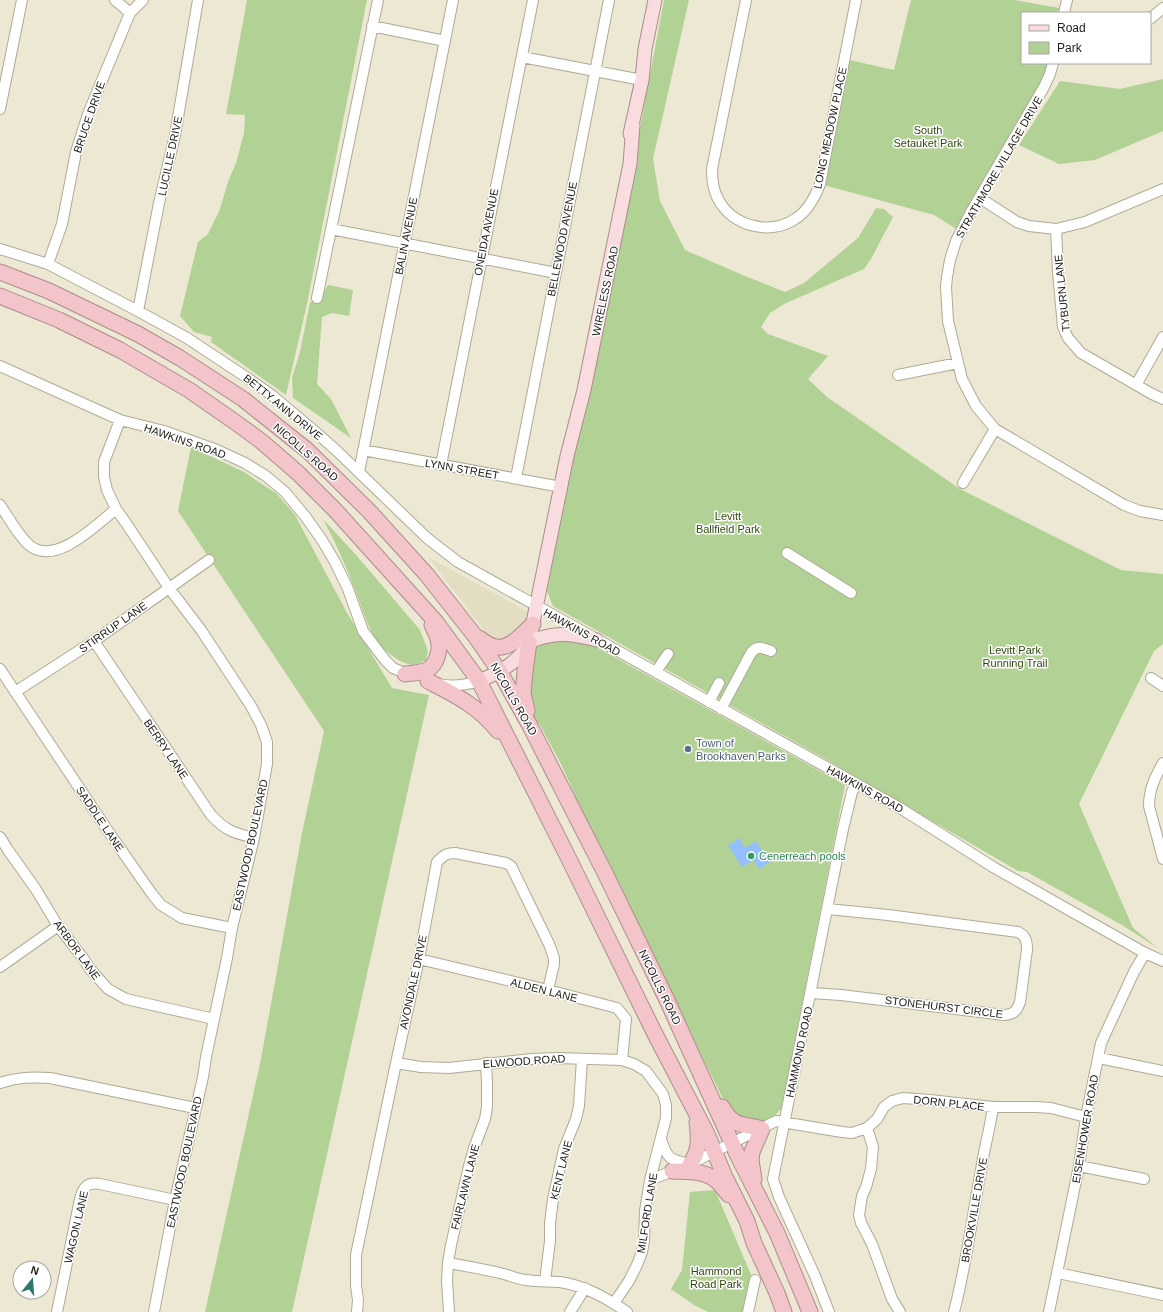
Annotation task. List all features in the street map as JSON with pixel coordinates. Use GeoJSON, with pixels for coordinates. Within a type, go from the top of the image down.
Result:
{"type":"FeatureCollection","features":[{"type":"Feature","properties":{"kind":"highway","name":"NICOLLS ROAD"},"geometry":{"type":"LineString","coordinates":[[0,272],[49,291],[138,334],[180,358],[243,399],[307,450],[369,511],[427,574],[475,636],[500,672],[530,726],[604,871],[666,998],[732,1143],[777,1233],[810,1312]]}},
{"type":"Feature","properties":{"kind":"highway","name":"NICOLLS ROAD"},"geometry":{"type":"LineString","coordinates":[[0,296],[59,320],[120,350],[189,390],[235,422],[298,473],[335,510],[436,622],[479,681],[566,853],[655,1034],[707,1134],[725,1177],[744,1214],[754,1243],[784,1312]]}},
{"type":"Feature","properties":{"kind":"highway"},"geometry":{"type":"LineString","coordinates":[[405,674],[420,672],[428,669],[438,656],[439,641],[426,611]]}},
{"type":"Feature","properties":{"kind":"highway"},"geometry":{"type":"LineString","coordinates":[[475,636],[497,648],[505,647],[516,640],[533,624]]}},
{"type":"Feature","properties":{"kind":"highway"},"geometry":{"type":"LineString","coordinates":[[529,642],[523,693],[530,726]]}},
{"type":"Feature","properties":{"kind":"highway"},"geometry":{"type":"LineString","coordinates":[[428,681],[471,705],[491,722],[511,746]]}},
{"type":"Feature","properties":{"kind":"highway"},"geometry":{"type":"LineString","coordinates":[[706,1085],[732,1121],[738,1124],[762,1129],[755,1143],[751,1160],[757,1194]]}},
{"type":"Feature","properties":{"kind":"highway"},"geometry":{"type":"LineString","coordinates":[[690,1164],[694,1159],[698,1145],[696,1115]]}},
{"type":"Feature","properties":{"kind":"highway"},"geometry":{"type":"LineString","coordinates":[[672,1171],[695,1172],[710,1176],[718,1182],[744,1214]]}},
{"type":"Feature","properties":{"kind":"main road","name":"WIRELESS ROAD"},"geometry":{"type":"LineString","coordinates":[[537,607],[622,162],[633,125],[642,80],[645,49],[655,0]]}},
{"type":"Feature","properties":{"kind":"main road","name":"WIRELESS ROAD"},"geometry":{"type":"LineString","coordinates":[[642,80],[651,51],[662,0]]}},
{"type":"Feature","properties":{"kind":"main road","name":"HAWKINS ROAD"},"geometry":{"type":"LineString","coordinates":[[479,681],[500,672],[523,652],[529,642],[537,607]]}},
{"type":"Feature","properties":{"kind":"main road"},"geometry":{"type":"LineString","coordinates":[[529,642],[543,636],[570,634],[597,640]]}},
{"type":"Feature","properties":{"kind":"street"},"geometry":{"type":"LineString","coordinates":[[0,109],[22,0]]}},
{"type":"Feature","properties":{"kind":"street"},"geometry":{"type":"LineString","coordinates":[[114,0],[130,13]]}},
{"type":"Feature","properties":{"kind":"street","name":"BRUCE DRIVE"},"geometry":{"type":"LineString","coordinates":[[48,264],[62,224],[81,134],[99,86],[130,13],[143,0]]}},
{"type":"Feature","properties":{"kind":"street","name":"LUCILLE DRIVE"},"geometry":{"type":"LineString","coordinates":[[138,311],[158,210],[175,135],[198,0]]}},
{"type":"Feature","properties":{"kind":"street"},"geometry":{"type":"LineString","coordinates":[[317,298],[378,0]]}},
{"type":"Feature","properties":{"kind":"street","name":"BALIN AVENUE"},"geometry":{"type":"LineString","coordinates":[[359,472],[453,0]]}},
{"type":"Feature","properties":{"kind":"street","name":"ONEIDA AVENUE"},"geometry":{"type":"LineString","coordinates":[[441,465],[533,0]]}},
{"type":"Feature","properties":{"kind":"street","name":"BELLEWOOD AVENUE"},"geometry":{"type":"LineString","coordinates":[[516,478],[609,0]]}},
{"type":"Feature","properties":{"kind":"street","name":"LONG MEADOW PLACE"},"geometry":{"type":"LineString","coordinates":[[746,0],[712,169],[713,183],[718,200],[730,214],[747,224],[769,228],[781,226],[796,219],[807,208],[817,193],[856,0]]}},
{"type":"Feature","properties":{"kind":"street"},"geometry":{"type":"LineString","coordinates":[[1064,12],[1067,0]]}},
{"type":"Feature","properties":{"kind":"street"},"geometry":{"type":"LineString","coordinates":[[1151,18],[1163,8]]}},
{"type":"Feature","properties":{"kind":"street"},"geometry":{"type":"LineString","coordinates":[[372,26],[445,41]]}},
{"type":"Feature","properties":{"kind":"street"},"geometry":{"type":"LineString","coordinates":[[522,57],[642,80]]}},
{"type":"Feature","properties":{"kind":"street","name":"STRATHMORE VILLAGE DRIVE"},"geometry":{"type":"LineString","coordinates":[[1053,64],[1044,88],[1000,161],[956,241],[950,260],[946,287],[948,321],[958,363],[962,379],[973,402],[981,414],[995,429],[1124,505],[1140,511],[1163,515]]}},
{"type":"Feature","properties":{"kind":"street"},"geometry":{"type":"LineString","coordinates":[[980,198],[1017,222],[1029,226],[1056,229],[1085,222],[1163,189]]}},
{"type":"Feature","properties":{"kind":"street"},"geometry":{"type":"LineString","coordinates":[[331,229],[556,273]]}},
{"type":"Feature","properties":{"kind":"street","name":"TYBURN LANE"},"geometry":{"type":"LineString","coordinates":[[1056,229],[1058,272],[1064,332],[1072,344],[1081,353],[1163,399]]}},
{"type":"Feature","properties":{"kind":"street","name":"BETTY ANN DRIVE"},"geometry":{"type":"LineString","coordinates":[[0,249],[48,264],[187,338],[250,379],[273,396],[318,434],[359,472],[398,512],[439,549],[458,562],[537,607]]}},
{"type":"Feature","properties":{"kind":"street"},"geometry":{"type":"LineString","coordinates":[[1136,385],[1163,337]]}},
{"type":"Feature","properties":{"kind":"street"},"geometry":{"type":"LineString","coordinates":[[898,375],[958,363]]}},
{"type":"Feature","properties":{"kind":"street","name":"HAWKINS ROAD"},"geometry":{"type":"LineString","coordinates":[[0,366],[120,420],[164,432],[217,450],[245,463],[285,492],[305,516],[335,562],[348,589],[363,631],[393,668],[405,674],[443,685],[465,685],[479,681]]}},
{"type":"Feature","properties":{"kind":"street","name":"EASTWOOD BOULEVARD"},"geometry":{"type":"LineString","coordinates":[[120,420],[106,455],[104,470],[105,484],[116,509],[169,588],[201,630],[251,706],[264,733],[268,747],[267,764],[254,838],[232,928],[203,1077],[175,1200],[155,1312]]}},
{"type":"Feature","properties":{"kind":"street"},"geometry":{"type":"LineString","coordinates":[[963,483],[995,429]]}},
{"type":"Feature","properties":{"kind":"street","name":"LYNN STREET"},"geometry":{"type":"LineString","coordinates":[[363,450],[561,487]]}},
{"type":"Feature","properties":{"kind":"street"},"geometry":{"type":"LineString","coordinates":[[0,504],[28,544],[42,552],[55,551],[68,546],[116,509]]}},
{"type":"Feature","properties":{"kind":"street"},"geometry":{"type":"LineString","coordinates":[[787,553],[851,593]]}},
{"type":"Feature","properties":{"kind":"street","name":"STIRRUP LANE"},"geometry":{"type":"LineString","coordinates":[[15,692],[94,642],[209,560]]}},
{"type":"Feature","properties":{"kind":"street","name":"HAWKINS ROAD"},"geometry":{"type":"LineString","coordinates":[[537,607],[900,808],[992,867],[1145,953],[1163,961]]}},
{"type":"Feature","properties":{"kind":"street","name":"BERRY LANE"},"geometry":{"type":"LineString","coordinates":[[94,642],[211,815],[228,830],[254,838]]}},
{"type":"Feature","properties":{"kind":"street"},"geometry":{"type":"LineString","coordinates":[[721,709],[750,653],[754,649],[760,647],[771,651]]}},
{"type":"Feature","properties":{"kind":"street"},"geometry":{"type":"LineString","coordinates":[[657,673],[668,654]]}},
{"type":"Feature","properties":{"kind":"street","name":"SADDLE LANE"},"geometry":{"type":"LineString","coordinates":[[0,669],[108,831],[161,905],[182,918],[232,928]]}},
{"type":"Feature","properties":{"kind":"street"},"geometry":{"type":"LineString","coordinates":[[1151,678],[1163,686]]}},
{"type":"Feature","properties":{"kind":"street"},"geometry":{"type":"LineString","coordinates":[[709,702],[718,683]]}},
{"type":"Feature","properties":{"kind":"street"},"geometry":{"type":"LineString","coordinates":[[1163,763],[1154,777],[1149,798],[1149,806],[1163,859]]}},
{"type":"Feature","properties":{"kind":"street","name":"HAMMOND ROAD"},"geometry":{"type":"LineString","coordinates":[[829,1312],[815,1276],[779,1197],[773,1179],[844,823],[852,792],[856,784]]}},
{"type":"Feature","properties":{"kind":"street","name":"ARBOR LANE"},"geometry":{"type":"LineString","coordinates":[[0,837],[4,852],[35,888],[58,926],[97,978],[108,988],[126,999],[214,1019]]}},
{"type":"Feature","properties":{"kind":"street","name":"AVONDALE DRIVE"},"geometry":{"type":"LineString","coordinates":[[357,1312],[358,1300],[356,1286],[356,1255],[419,959],[437,862],[442,856],[447,853],[455,853],[511,866],[549,944],[554,958],[548,990]]}},
{"type":"Feature","properties":{"kind":"street","name":"STONEHURST CIRCLE"},"geometry":{"type":"LineString","coordinates":[[811,993],[849,996],[1004,1015],[1011,1014],[1017,1010],[1020,1002],[1027,942],[1024,935],[1018,932],[828,908]]}},
{"type":"Feature","properties":{"kind":"street"},"geometry":{"type":"LineString","coordinates":[[0,967],[58,926]]}},
{"type":"Feature","properties":{"kind":"street","name":"EISENHOWER ROAD"},"geometry":{"type":"LineString","coordinates":[[1049,1312],[1079,1166],[1086,1117],[1101,1043],[1134,972],[1145,953]]}},
{"type":"Feature","properties":{"kind":"street","name":"ALDEN LANE"},"geometry":{"type":"LineString","coordinates":[[419,959],[617,1008],[626,1019],[622,1060]]}},
{"type":"Feature","properties":{"kind":"street","name":"ELWOOD ROAD"},"geometry":{"type":"LineString","coordinates":[[396,1063],[421,1067],[449,1068],[532,1058],[622,1060],[634,1064],[646,1071],[663,1094]]}},
{"type":"Feature","properties":{"kind":"street"},"geometry":{"type":"LineString","coordinates":[[1099,1058],[1163,1072]]}},
{"type":"Feature","properties":{"kind":"street","name":"KENT LANE"},"geometry":{"type":"LineString","coordinates":[[545,1282],[553,1199],[564,1149],[576,1119],[579,1106],[582,1059]]}},
{"type":"Feature","properties":{"kind":"street","name":"FAIRLAWN LANE"},"geometry":{"type":"LineString","coordinates":[[449,1312],[447,1281],[448,1263],[469,1166],[485,1119],[487,1107],[486,1064]]}},
{"type":"Feature","properties":{"kind":"street"},"geometry":{"type":"LineString","coordinates":[[0,1083],[20,1078],[50,1078],[195,1108]]}},
{"type":"Feature","properties":{"kind":"street","name":"MILFORD LANE"},"geometry":{"type":"LineString","coordinates":[[614,1303],[629,1281],[642,1252],[645,1211],[650,1180],[666,1118],[666,1105],[663,1094]]}},
{"type":"Feature","properties":{"kind":"street","name":"DORN PLACE"},"geometry":{"type":"LineString","coordinates":[[867,1128],[877,1119],[888,1104],[892,1101],[903,1098],[993,1107],[1051,1108],[1086,1117]]}},
{"type":"Feature","properties":{"kind":"street","name":"BROOKVILLE DRIVE"},"geometry":{"type":"LineString","coordinates":[[954,1312],[993,1107]]}},
{"type":"Feature","properties":{"kind":"street"},"geometry":{"type":"LineString","coordinates":[[650,1180],[690,1164],[776,1121],[852,1133],[867,1128],[873,1147],[871,1169],[862,1196],[859,1215],[861,1223],[872,1244],[892,1299],[900,1312]]}},
{"type":"Feature","properties":{"kind":"street"},"geometry":{"type":"LineString","coordinates":[[661,1139],[666,1154],[670,1158],[690,1164]]}},
{"type":"Feature","properties":{"kind":"street"},"geometry":{"type":"LineString","coordinates":[[1079,1166],[1144,1179]]}},
{"type":"Feature","properties":{"kind":"street","name":"WAGON LANE"},"geometry":{"type":"LineString","coordinates":[[58,1312],[84,1187],[90,1183],[100,1184],[175,1200]]}},
{"type":"Feature","properties":{"kind":"street"},"geometry":{"type":"LineString","coordinates":[[448,1263],[482,1269],[525,1280],[567,1283],[585,1288],[628,1312]]}},
{"type":"Feature","properties":{"kind":"street"},"geometry":{"type":"LineString","coordinates":[[1058,1273],[1163,1295]]}},
{"type":"Feature","properties":{"kind":"street"},"geometry":{"type":"LineString","coordinates":[[748,1312],[755,1280]]}},
{"type":"Feature","properties":{"kind":"street"},"geometry":{"type":"LineString","coordinates":[[570,1312],[585,1288]]}},
{"type":"Feature","properties":{"kind":"shaded area"},"geometry":{"type":"Polygon","coordinates":[[[428,557],[534,615],[532,624],[496,646],[428,557]]]}},
{"type":"Feature","properties":{"kind":"green space"},"geometry":{"type":"Polygon","coordinates":[[[247,0],[367,0],[307,304],[286,395],[211,342],[212,337],[194,332],[180,316],[198,242],[208,234],[220,209],[228,182],[236,163],[244,133],[245,115],[226,114],[247,0]]]}},
{"type":"Feature","properties":{"kind":"green space"},"geometry":{"type":"Polygon","coordinates":[[[664,0],[689,0],[653,159],[660,201],[685,250],[785,292],[804,283],[858,238],[876,208],[884,209],[893,217],[871,259],[864,269],[784,304],[770,313],[761,327],[768,334],[828,356],[808,379],[827,397],[960,489],[1121,570],[1163,574],[1163,644],[1154,651],[1079,804],[1133,928],[1159,949],[1122,925],[1027,872],[1018,871],[822,757],[553,606],[547,591],[608,282],[611,282],[664,0]]]}},
{"type":"Feature","properties":{"kind":"green space","name":"South Setauket Park"},"geometry":{"type":"Polygon","coordinates":[[[911,0],[1015,0],[1065,9],[1064,12],[1021,12],[1021,64],[1052,64],[961,232],[934,215],[820,184],[845,59],[894,70],[911,0]]]}},
{"type":"Feature","properties":{"kind":"green space"},"geometry":{"type":"Polygon","coordinates":[[[1163,79],[1163,131],[1095,160],[1059,164],[1019,145],[1060,81],[1120,89],[1163,79]]]}},
{"type":"Feature","properties":{"kind":"green space"},"geometry":{"type":"Polygon","coordinates":[[[328,285],[353,290],[349,316],[332,313],[322,317],[317,384],[331,399],[351,438],[293,398],[292,378],[300,352],[310,302],[321,297],[328,285]]]}},
{"type":"Feature","properties":{"kind":"green space"},"geometry":{"type":"Polygon","coordinates":[[[191,447],[244,472],[277,494],[295,515],[346,611],[392,688],[429,695],[292,1312],[205,1312],[261,1059],[302,833],[324,731],[178,511],[191,447]]]}},
{"type":"Feature","properties":{"kind":"green space"},"geometry":{"type":"Polygon","coordinates":[[[323,519],[357,556],[420,630],[428,651],[426,660],[417,664],[407,664],[391,655],[375,639],[345,566],[323,519]]]}},
{"type":"Feature","properties":{"kind":"green space"},"geometry":{"type":"Polygon","coordinates":[[[562,628],[845,785],[782,1107],[777,1114],[771,1118],[753,1121],[732,1117],[599,849],[561,764],[540,725],[534,720],[528,706],[536,639],[562,628]]]}},
{"type":"Feature","properties":{"kind":"green space","name":"Hammond Road Park"},"geometry":{"type":"Polygon","coordinates":[[[715,1190],[752,1277],[742,1312],[708,1312],[694,1305],[671,1289],[682,1270],[690,1192],[715,1190]]]}},
{"type":"Feature","properties":{"kind":"water"},"geometry":{"type":"Polygon","coordinates":[[[739,838],[745,848],[756,841],[770,862],[759,869],[753,860],[742,867],[728,846],[739,838]]]}},
{"type":"Feature","properties":{"kind":"place","name":"Town of Brookhaven Parks"},"geometry":{"type":"Point","coordinates":[688,749]}},
{"type":"Feature","properties":{"kind":"place","name":"Cenerreach pools"},"geometry":{"type":"Point","coordinates":[751,856]}},
{"type":"Feature","properties":{"kind":"park label","name":"Levitt Ballfield Park"},"geometry":{"type":"Point","coordinates":[728,522]}},
{"type":"Feature","properties":{"kind":"park label","name":"Levitt Park Running Trail"},"geometry":{"type":"Point","coordinates":[1015,656]}}]}
